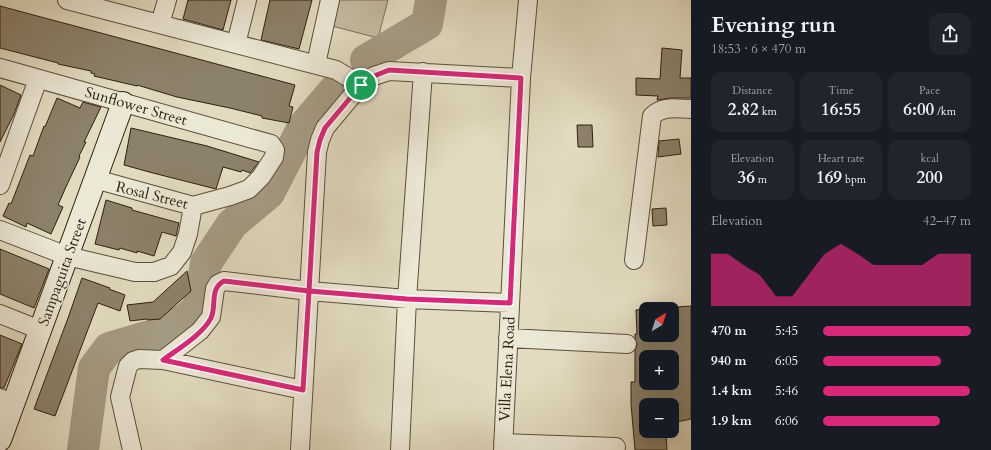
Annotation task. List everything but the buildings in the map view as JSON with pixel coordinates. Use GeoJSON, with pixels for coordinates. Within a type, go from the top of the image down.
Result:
{"type":"FeatureCollection","features":[{"type":"Feature","properties":{"kind":"street"},"geometry":{"type":"LineString","coordinates":[[160,24],[167,0]]}},
{"type":"Feature","properties":{"kind":"street"},"geometry":{"type":"LineString","coordinates":[[236,44],[247,0]]}},
{"type":"Feature","properties":{"kind":"street"},"geometry":{"type":"LineString","coordinates":[[316,64],[330,0]]}},
{"type":"Feature","properties":{"kind":"street","name":"Villa Elena Road"},"geometry":{"type":"LineString","coordinates":[[503,446],[521,78],[528,0]]}},
{"type":"Feature","properties":{"kind":"street"},"geometry":{"type":"LineString","coordinates":[[77,1],[316,64],[336,70],[356,82]]}},
{"type":"Feature","properties":{"kind":"street","name":"Sunflower Street"},"geometry":{"type":"LineString","coordinates":[[0,68],[272,144]]}},
{"type":"Feature","properties":{"kind":"street"},"geometry":{"type":"LineString","coordinates":[[300,450],[317,152],[325,128],[356,82],[389,70],[521,78]]}},
{"type":"Feature","properties":{"kind":"street"},"geometry":{"type":"LineString","coordinates":[[400,450],[407,299],[423,72]]}},
{"type":"Feature","properties":{"kind":"street"},"geometry":{"type":"LineString","coordinates":[[0,185],[38,79]]}},
{"type":"Feature","properties":{"kind":"street","name":"Sampaguita Street"},"geometry":{"type":"LineString","coordinates":[[0,440],[7,401],[40,330],[123,103]]}},
{"type":"Feature","properties":{"kind":"street"},"geometry":{"type":"LineString","coordinates":[[634,260],[652,116],[662,108],[691,109]]}},
{"type":"Feature","properties":{"kind":"street","name":"Rosal Street"},"geometry":{"type":"LineString","coordinates":[[95,179],[194,206],[249,189],[261,177],[274,157],[275,150],[272,144]]}},
{"type":"Feature","properties":{"kind":"street"},"geometry":{"type":"LineString","coordinates":[[0,230],[67,256],[135,272],[154,272],[171,266],[182,252],[188,234],[194,206]]}},
{"type":"Feature","properties":{"kind":"street"},"geometry":{"type":"LineString","coordinates":[[163,360],[200,331],[211,317],[215,289],[218,284],[224,281],[309,291],[407,299],[510,303]]}},
{"type":"Feature","properties":{"kind":"street"},"geometry":{"type":"LineString","coordinates":[[0,314],[40,330]]}},
{"type":"Feature","properties":{"kind":"street"},"geometry":{"type":"LineString","coordinates":[[508,338],[627,344]]}},
{"type":"Feature","properties":{"kind":"street"},"geometry":{"type":"LineString","coordinates":[[132,450],[120,397],[128,366],[133,361],[139,359],[163,360],[303,390]]}},
{"type":"Feature","properties":{"kind":"street"},"geometry":{"type":"LineString","coordinates":[[503,446],[616,447]]}},
{"type":"Feature","properties":{"kind":"shaded area"},"geometry":{"type":"Polygon","coordinates":[[[338,0],[388,0],[378,38],[332,26],[338,0]]]}},
{"type":"Feature","properties":{"kind":"waterway"},"geometry":{"type":"LineString","coordinates":[[366,60],[427,24],[431,0]]}},
{"type":"Feature","properties":{"kind":"waterway"},"geometry":{"type":"LineString","coordinates":[[83,450],[94,368],[109,348],[163,332],[187,318],[198,308],[206,263],[232,224],[269,193],[303,127],[338,86]]}},
{"type":"Feature","properties":{"kind":"route"},"geometry":{"type":"LineString","coordinates":[[361,85],[325,128],[320,140],[317,152],[309,291],[224,281],[218,284],[215,289],[211,317],[200,331],[163,360],[303,390],[309,291],[407,299],[510,303],[521,78],[389,70],[374,76],[361,85]]}}]}
